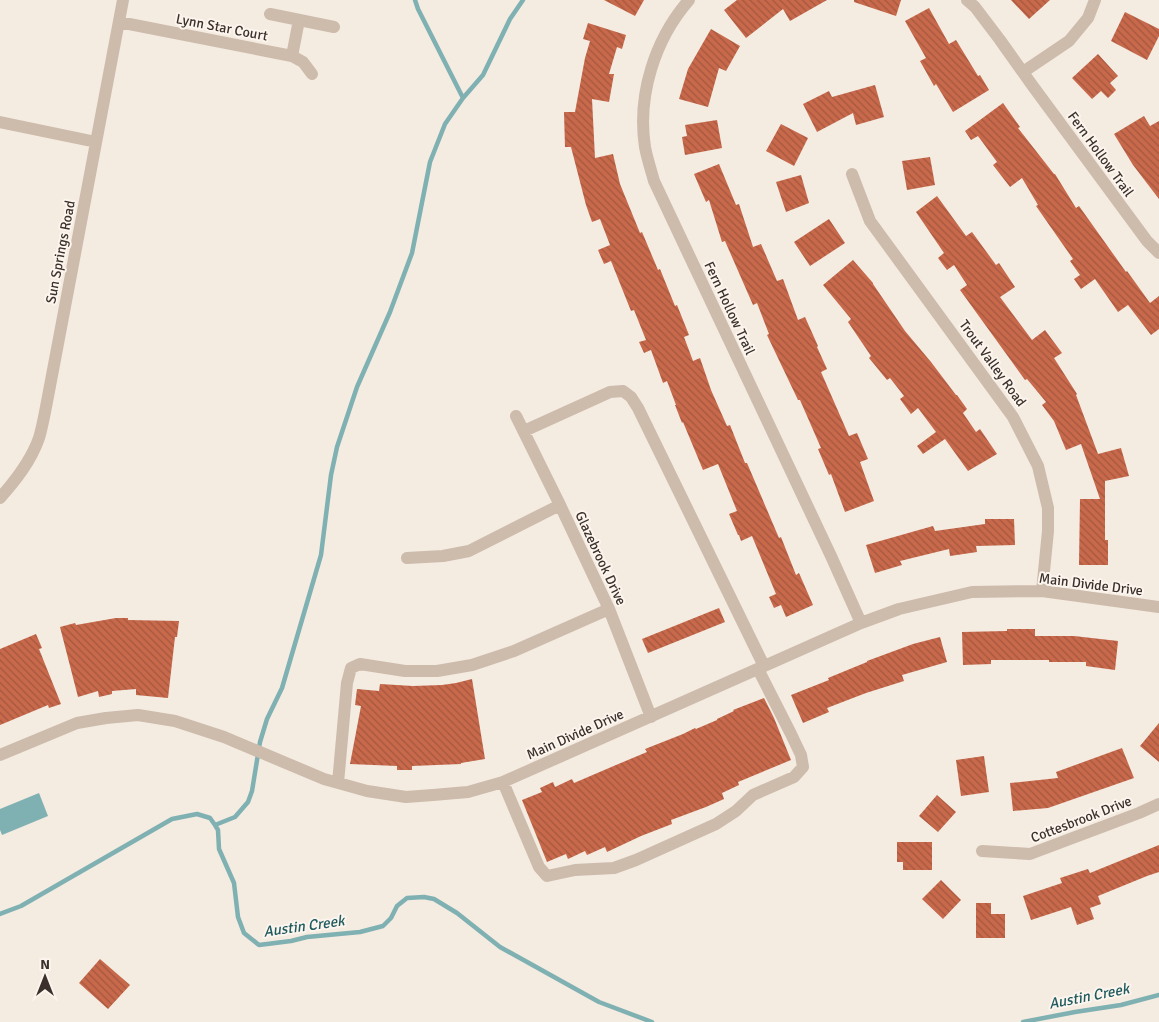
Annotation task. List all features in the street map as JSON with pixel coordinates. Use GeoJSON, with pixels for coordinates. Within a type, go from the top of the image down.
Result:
{"type":"FeatureCollection","features":[{"type":"Feature","properties":{"kind":"street","name":"Sun Springs Road"},"geometry":{"type":"LineString","coordinates":[[0,498],[14,483],[28,462],[39,438],[123,0]]}},
{"type":"Feature","properties":{"kind":"street","name":"Fern Hollow Trail"},"geometry":{"type":"LineString","coordinates":[[689,0],[664,36],[650,72],[643,113],[645,148],[654,181],[861,623]]}},
{"type":"Feature","properties":{"kind":"street","name":"Fern Hollow Trail"},"geometry":{"type":"LineString","coordinates":[[967,0],[975,7],[1000,40],[1147,241],[1159,252]]}},
{"type":"Feature","properties":{"kind":"street"},"geometry":{"type":"LineString","coordinates":[[1023,72],[1069,41],[1088,18],[1096,0]]}},
{"type":"Feature","properties":{"kind":"street"},"geometry":{"type":"LineString","coordinates":[[270,14],[334,27]]}},
{"type":"Feature","properties":{"kind":"street"},"geometry":{"type":"LineString","coordinates":[[292,56],[299,20]]}},
{"type":"Feature","properties":{"kind":"street","name":"Lynn Star Court"},"geometry":{"type":"LineString","coordinates":[[119,22],[292,56],[303,62],[312,74]]}},
{"type":"Feature","properties":{"kind":"street"},"geometry":{"type":"LineString","coordinates":[[0,122],[96,142]]}},
{"type":"Feature","properties":{"kind":"street","name":"Trout Valley Road"},"geometry":{"type":"LineString","coordinates":[[852,174],[870,221],[1013,418],[1038,466],[1048,508],[1048,530],[1042,591]]}},
{"type":"Feature","properties":{"kind":"street"},"geometry":{"type":"LineString","coordinates":[[504,782],[539,867],[547,876],[576,870],[614,868],[636,860],[716,824],[736,811],[753,795],[794,777],[803,768],[801,755],[761,668],[638,408],[631,397],[623,391],[610,392],[524,431]]}},
{"type":"Feature","properties":{"kind":"street","name":"Glazebrook Drive"},"geometry":{"type":"LineString","coordinates":[[516,416],[609,610],[651,717]]}},
{"type":"Feature","properties":{"kind":"street"},"geometry":{"type":"LineString","coordinates":[[407,558],[444,556],[468,551],[560,505]]}},
{"type":"Feature","properties":{"kind":"street","name":"Main Divide Drive"},"geometry":{"type":"LineString","coordinates":[[0,755],[76,723],[138,715],[175,720],[224,737],[324,779],[367,791],[406,797],[468,792],[504,782],[861,623],[899,608],[972,592],[1042,591],[1159,607]]}},
{"type":"Feature","properties":{"kind":"street"},"geometry":{"type":"LineString","coordinates":[[338,783],[346,683],[351,668],[360,664],[405,671],[438,671],[472,664],[514,651],[609,610]]}},
{"type":"Feature","properties":{"kind":"street","name":"Cottesbrook Drive"},"geometry":{"type":"LineString","coordinates":[[982,851],[1030,854],[1140,813],[1159,804]]}},
{"type":"Feature","properties":{"kind":"water"},"geometry":{"type":"Polygon","coordinates":[[[39,793],[48,816],[2,835],[0,830],[0,809],[39,793]]]}},
{"type":"Feature","properties":{"kind":"building"},"geometry":{"type":"Polygon","coordinates":[[[604,0],[644,0],[635,16],[604,0]]]}},
{"type":"Feature","properties":{"kind":"building"},"geometry":{"type":"Polygon","coordinates":[[[737,0],[827,0],[790,21],[783,9],[746,38],[724,10],[737,0]]]}},
{"type":"Feature","properties":{"kind":"building"},"geometry":{"type":"Polygon","coordinates":[[[854,0],[901,0],[896,16],[854,2],[854,0]]]}},
{"type":"Feature","properties":{"kind":"building"},"geometry":{"type":"Polygon","coordinates":[[[1011,0],[1050,0],[1029,19],[1011,0]]]}},
{"type":"Feature","properties":{"kind":"building"},"geometry":{"type":"Polygon","coordinates":[[[929,8],[949,44],[956,40],[989,90],[953,112],[936,84],[934,86],[920,61],[926,58],[905,21],[929,8]]]}},
{"type":"Feature","properties":{"kind":"building"},"geometry":{"type":"Polygon","coordinates":[[[1125,12],[1159,29],[1159,36],[1147,60],[1111,41],[1125,12]]]}},
{"type":"Feature","properties":{"kind":"building"},"geometry":{"type":"Polygon","coordinates":[[[588,23],[626,35],[622,49],[617,47],[609,74],[614,74],[609,102],[592,99],[595,158],[613,154],[620,184],[640,233],[642,232],[658,270],[660,269],[689,335],[684,337],[693,361],[700,358],[711,390],[727,426],[730,425],[779,538],[781,537],[796,575],[799,573],[813,605],[786,617],[781,605],[774,608],[769,597],[776,594],[752,536],[741,541],[738,535],[729,514],[737,511],[718,464],[703,470],[682,423],[667,381],[663,383],[651,350],[644,353],[639,342],[646,340],[634,310],[631,311],[611,261],[604,264],[598,250],[610,245],[600,219],[592,222],[571,147],[565,147],[564,112],[575,112],[590,41],[583,39],[588,23]]]}},
{"type":"Feature","properties":{"kind":"building"},"geometry":{"type":"Polygon","coordinates":[[[711,29],[740,46],[726,71],[719,68],[708,107],[679,99],[688,69],[711,29]]]}},
{"type":"Feature","properties":{"kind":"building"},"geometry":{"type":"Polygon","coordinates":[[[1098,54],[1118,76],[1110,83],[1116,90],[1108,98],[1101,91],[1092,99],[1072,78],[1098,54]]]}},
{"type":"Feature","properties":{"kind":"building"},"geometry":{"type":"Polygon","coordinates":[[[875,85],[884,117],[856,125],[853,113],[817,132],[803,104],[829,91],[832,97],[875,85]]]}},
{"type":"Feature","properties":{"kind":"building"},"geometry":{"type":"Polygon","coordinates":[[[1003,103],[1020,127],[1018,128],[1055,174],[1076,208],[1079,206],[1150,303],[1159,296],[1159,329],[1151,335],[1128,305],[1118,312],[1095,279],[1081,289],[1074,279],[1080,275],[1070,261],[1073,259],[1036,206],[1038,205],[1022,178],[1010,187],[993,165],[997,162],[978,136],[971,140],[965,131],[1003,103]]]}},
{"type":"Feature","properties":{"kind":"building"},"geometry":{"type":"Polygon","coordinates":[[[1144,116],[1150,126],[1159,121],[1159,199],[1133,165],[1114,134],[1144,116]]]}},
{"type":"Feature","properties":{"kind":"building"},"geometry":{"type":"Polygon","coordinates":[[[717,120],[722,148],[685,155],[682,137],[687,136],[685,125],[717,120]]]}},
{"type":"Feature","properties":{"kind":"building"},"geometry":{"type":"Polygon","coordinates":[[[781,124],[808,138],[794,166],[766,151],[781,124]]]}},
{"type":"Feature","properties":{"kind":"building"},"geometry":{"type":"Polygon","coordinates":[[[930,157],[935,185],[907,190],[902,161],[930,157]]]}},
{"type":"Feature","properties":{"kind":"building"},"geometry":{"type":"Polygon","coordinates":[[[719,164],[736,205],[739,204],[753,247],[761,244],[777,281],[783,279],[798,320],[805,317],[827,369],[821,372],[849,436],[857,433],[868,459],[860,462],[874,501],[845,512],[831,474],[829,475],[818,449],[821,448],[800,400],[798,400],[767,335],[769,334],[757,303],[753,305],[725,241],[722,242],[709,200],[706,202],[694,174],[719,164]]]}},
{"type":"Feature","properties":{"kind":"building"},"geometry":{"type":"Polygon","coordinates":[[[801,175],[809,203],[786,212],[776,182],[801,175]]]}},
{"type":"Feature","properties":{"kind":"building"},"geometry":{"type":"Polygon","coordinates":[[[937,196],[966,236],[972,232],[996,265],[999,263],[1015,287],[1000,297],[1032,340],[1045,330],[1062,353],[1054,358],[1077,394],[1098,454],[1121,448],[1129,476],[1105,481],[1105,540],[1108,540],[1108,565],[1079,565],[1080,499],[1100,499],[1081,444],[1066,450],[1054,421],[1042,405],[1046,402],[1027,379],[1025,380],[960,290],[967,285],[954,265],[947,270],[938,258],[944,253],[916,212],[937,196]]]}},
{"type":"Feature","properties":{"kind":"building"},"geometry":{"type":"Polygon","coordinates":[[[829,219],[845,243],[810,266],[794,242],[829,219]]]}},
{"type":"Feature","properties":{"kind":"building"},"geometry":{"type":"Polygon","coordinates":[[[853,260],[873,283],[905,331],[957,395],[967,409],[963,413],[976,432],[980,429],[997,454],[968,471],[945,439],[923,454],[917,446],[936,432],[918,408],[911,414],[900,399],[904,396],[890,378],[887,380],[869,358],[871,356],[848,322],[851,319],[823,285],[853,260]]]}},
{"type":"Feature","properties":{"kind":"building"},"geometry":{"type":"Polygon","coordinates":[[[985,519],[1014,519],[1015,545],[976,546],[977,552],[950,556],[949,549],[900,561],[902,565],[875,573],[866,545],[933,526],[935,531],[985,524],[985,519]]]}},
{"type":"Feature","properties":{"kind":"building"},"geometry":{"type":"Polygon","coordinates":[[[719,608],[725,622],[648,653],[642,639],[719,608]]]}},
{"type":"Feature","properties":{"kind":"building"},"geometry":{"type":"Polygon","coordinates":[[[116,618],[179,621],[177,637],[175,637],[168,698],[136,695],[136,689],[112,691],[112,694],[99,697],[98,691],[78,697],[60,627],[75,623],[76,625],[116,618]]]}},
{"type":"Feature","properties":{"kind":"building"},"geometry":{"type":"Polygon","coordinates":[[[1007,629],[1035,629],[1035,636],[1074,636],[1118,641],[1115,670],[1086,666],[1086,662],[1049,662],[1049,660],[991,660],[991,664],[963,665],[962,632],[1007,631],[1007,629]]]}},
{"type":"Feature","properties":{"kind":"building"},"geometry":{"type":"Polygon","coordinates":[[[36,634],[42,648],[39,649],[61,704],[49,708],[48,705],[0,725],[0,649],[36,634]]]}},
{"type":"Feature","properties":{"kind":"building"},"geometry":{"type":"Polygon","coordinates":[[[940,637],[947,662],[902,675],[904,681],[827,708],[829,712],[803,723],[791,695],[829,680],[828,678],[867,661],[913,644],[940,637]]]}},
{"type":"Feature","properties":{"kind":"building"},"geometry":{"type":"Polygon","coordinates":[[[472,679],[485,759],[461,764],[412,766],[412,770],[397,770],[397,766],[350,764],[361,706],[355,705],[357,689],[379,691],[380,684],[442,685],[472,679]]]}},
{"type":"Feature","properties":{"kind":"building"},"geometry":{"type":"Polygon","coordinates":[[[764,698],[791,760],[738,782],[739,785],[722,793],[724,799],[671,820],[672,824],[607,852],[605,847],[587,855],[585,851],[568,859],[566,854],[547,862],[522,800],[542,792],[540,788],[553,782],[555,787],[572,779],[574,783],[647,752],[645,749],[717,720],[733,710],[764,698]]]}},
{"type":"Feature","properties":{"kind":"building"},"geometry":{"type":"Polygon","coordinates":[[[1159,723],[1159,762],[1140,746],[1159,723]]]}},
{"type":"Feature","properties":{"kind":"building"},"geometry":{"type":"Polygon","coordinates":[[[1122,748],[1134,778],[1048,808],[1013,811],[1010,783],[1058,778],[1056,772],[1122,748]]]}},
{"type":"Feature","properties":{"kind":"building"},"geometry":{"type":"Polygon","coordinates":[[[984,756],[989,792],[961,796],[956,760],[984,756]]]}},
{"type":"Feature","properties":{"kind":"building"},"geometry":{"type":"Polygon","coordinates":[[[937,795],[956,812],[938,832],[919,816],[937,795]]]}},
{"type":"Feature","properties":{"kind":"building"},"geometry":{"type":"Polygon","coordinates":[[[897,842],[932,842],[932,870],[903,870],[903,862],[897,862],[897,842]]]}},
{"type":"Feature","properties":{"kind":"building"},"geometry":{"type":"Polygon","coordinates":[[[1159,845],[1159,872],[1098,896],[1101,904],[1090,908],[1094,919],[1077,925],[1071,907],[1031,920],[1023,896],[1062,883],[1060,878],[1088,869],[1090,873],[1159,845]]]}},
{"type":"Feature","properties":{"kind":"building"},"geometry":{"type":"Polygon","coordinates":[[[941,880],[961,900],[943,919],[922,899],[941,880]]]}},
{"type":"Feature","properties":{"kind":"building"},"geometry":{"type":"Polygon","coordinates":[[[976,903],[991,903],[991,914],[1005,914],[1005,938],[976,938],[976,903]]]}},
{"type":"Feature","properties":{"kind":"building"},"geometry":{"type":"Polygon","coordinates":[[[100,959],[130,985],[108,1009],[79,983],[100,959]]]}},
{"type":"Feature","properties":{"kind":"waterway"},"geometry":{"type":"LineString","coordinates":[[415,0],[463,98]]}},
{"type":"Feature","properties":{"kind":"waterway"},"geometry":{"type":"LineString","coordinates":[[215,825],[235,817],[248,802],[252,791],[260,742],[267,719],[282,688],[321,555],[331,475],[337,447],[357,387],[390,312],[412,253],[430,162],[445,124],[463,98],[483,75],[510,19],[523,0]]}},
{"type":"Feature","properties":{"kind":"waterway","name":"Austin Creek"},"geometry":{"type":"LineString","coordinates":[[0,914],[21,906],[172,819],[197,814],[210,818],[218,830],[219,849],[234,883],[238,917],[244,933],[259,945],[307,937],[360,932],[383,926],[391,918],[397,906],[407,898],[424,897],[434,899],[457,913],[500,947],[599,1002],[652,1022]]}},
{"type":"Feature","properties":{"kind":"waterway","name":"Austin Creek"},"geometry":{"type":"LineString","coordinates":[[1023,1022],[1121,1005],[1159,995]]}}]}
